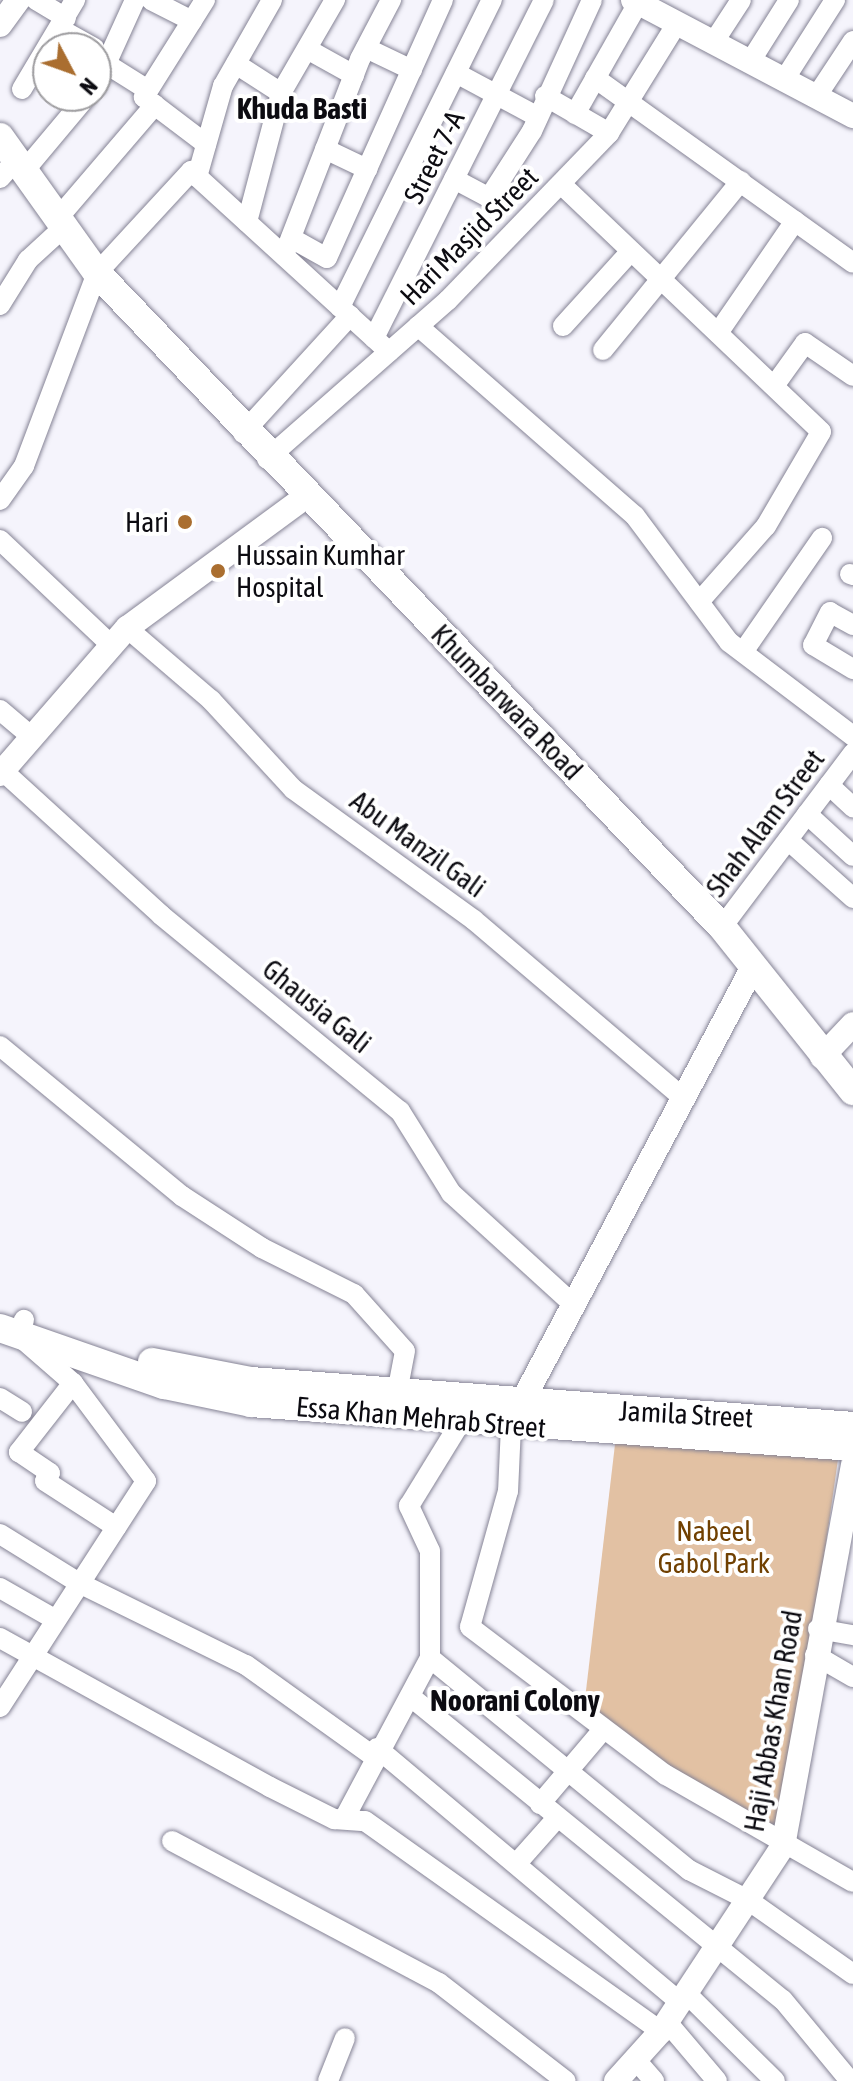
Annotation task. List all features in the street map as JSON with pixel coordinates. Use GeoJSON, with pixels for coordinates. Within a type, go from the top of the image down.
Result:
{"type":"FeatureCollection","features":[{"type":"Feature","properties":{"kind":"main road","name":"Khumbarwara Road"},"geometry":{"type":"LineString","coordinates":[[0,137],[13,169],[61,222],[97,273],[267,459],[308,495],[722,927],[822,1057],[853,1091]]}},
{"type":"Feature","properties":{"kind":"main road","name":"Essa Khan Mehrab Street"},"geometry":{"type":"LineString","coordinates":[[11,1324],[171,1368],[397,1393],[467,1411]]}},
{"type":"Feature","properties":{"kind":"main road","name":"Essa Khan Mehrab Street"},"geometry":{"type":"LineString","coordinates":[[11,1324],[219,1398],[615,1421],[853,1447]]}},
{"type":"Feature","properties":{"kind":"main road","name":"Jamila Street"},"geometry":{"type":"LineString","coordinates":[[615,1421],[853,1426]]}},
{"type":"Feature","properties":{"kind":"street"},"geometry":{"type":"LineString","coordinates":[[0,25],[18,0]]}},
{"type":"Feature","properties":{"kind":"street"},"geometry":{"type":"LineString","coordinates":[[36,0],[67,16],[82,32]]}},
{"type":"Feature","properties":{"kind":"street"},"geometry":{"type":"LineString","coordinates":[[112,40],[135,0]]}},
{"type":"Feature","properties":{"kind":"street"},"geometry":{"type":"LineString","coordinates":[[151,0],[192,21]]}},
{"type":"Feature","properties":{"kind":"street"},"geometry":{"type":"LineString","coordinates":[[0,305],[28,260],[61,222],[151,98],[205,0]]}},
{"type":"Feature","properties":{"kind":"street"},"geometry":{"type":"LineString","coordinates":[[197,177],[236,64],[272,0]]}},
{"type":"Feature","properties":{"kind":"street"},"geometry":{"type":"LineString","coordinates":[[247,222],[281,93],[335,0]]}},
{"type":"Feature","properties":{"kind":"street"},"geometry":{"type":"LineString","coordinates":[[287,247],[354,75],[391,0]]}},
{"type":"Feature","properties":{"kind":"street"},"geometry":{"type":"LineString","coordinates":[[287,247],[327,258],[443,0]]}},
{"type":"Feature","properties":{"kind":"street"},"geometry":{"type":"LineString","coordinates":[[243,433],[345,312],[398,191],[492,0]]}},
{"type":"Feature","properties":{"kind":"street","name":"Street 7-A"},"geometry":{"type":"LineString","coordinates":[[382,345],[454,179],[544,0]]}},
{"type":"Feature","properties":{"kind":"street"},"geometry":{"type":"LineString","coordinates":[[454,179],[489,198],[538,117],[545,96],[592,0]]}},
{"type":"Feature","properties":{"kind":"street"},"geometry":{"type":"LineString","coordinates":[[713,43],[741,0]]}},
{"type":"Feature","properties":{"kind":"street"},"geometry":{"type":"LineString","coordinates":[[750,62],[789,0]]}},
{"type":"Feature","properties":{"kind":"street"},"geometry":{"type":"LineString","coordinates":[[784,80],[835,0]]}},
{"type":"Feature","properties":{"kind":"street"},"geometry":{"type":"LineString","coordinates":[[575,114],[644,3],[676,25],[851,112]]}},
{"type":"Feature","properties":{"kind":"street"},"geometry":{"type":"LineString","coordinates":[[22,89],[67,16]]}},
{"type":"Feature","properties":{"kind":"street","name":"Hari Masjid Street"},"geometry":{"type":"LineString","coordinates":[[267,459],[382,345],[418,326],[561,184],[609,133],[676,25]]}},
{"type":"Feature","properties":{"kind":"street"},"geometry":{"type":"LineString","coordinates":[[816,97],[853,41]]}},
{"type":"Feature","properties":{"kind":"street"},"geometry":{"type":"LineString","coordinates":[[366,48],[412,70]]}},
{"type":"Feature","properties":{"kind":"street"},"geometry":{"type":"LineString","coordinates":[[307,49],[354,75]]}},
{"type":"Feature","properties":{"kind":"street"},"geometry":{"type":"LineString","coordinates":[[112,63],[206,144]]}},
{"type":"Feature","properties":{"kind":"street"},"geometry":{"type":"LineString","coordinates":[[236,64],[281,93]]}},
{"type":"Feature","properties":{"kind":"street"},"geometry":{"type":"LineString","coordinates":[[456,73],[538,117]]}},
{"type":"Feature","properties":{"kind":"street"},"geometry":{"type":"LineString","coordinates":[[595,78],[853,263]]}},
{"type":"Feature","properties":{"kind":"street"},"geometry":{"type":"LineString","coordinates":[[545,96],[609,133]]}},
{"type":"Feature","properties":{"kind":"street"},"geometry":{"type":"LineString","coordinates":[[13,169],[71,112]]}},
{"type":"Feature","properties":{"kind":"street"},"geometry":{"type":"LineString","coordinates":[[325,149],[398,191]]}},
{"type":"Feature","properties":{"kind":"street"},"geometry":{"type":"LineString","coordinates":[[0,500],[24,466],[97,273],[191,171],[247,222],[287,247],[345,312],[382,345]]}},
{"type":"Feature","properties":{"kind":"street"},"geometry":{"type":"LineString","coordinates":[[603,350],[663,281],[741,181]]}},
{"type":"Feature","properties":{"kind":"street"},"geometry":{"type":"LineString","coordinates":[[561,184],[821,432],[766,526],[699,602]]}},
{"type":"Feature","properties":{"kind":"street"},"geometry":{"type":"LineString","coordinates":[[718,333],[795,221]]}},
{"type":"Feature","properties":{"kind":"street"},"geometry":{"type":"LineString","coordinates":[[563,326],[631,251]]}},
{"type":"Feature","properties":{"kind":"street"},"geometry":{"type":"LineString","coordinates":[[418,326],[635,516],[699,602],[743,652],[853,736]]}},
{"type":"Feature","properties":{"kind":"street"},"geometry":{"type":"LineString","coordinates":[[774,386],[805,343],[853,376]]}},
{"type":"Feature","properties":{"kind":"street"},"geometry":{"type":"LineString","coordinates":[[1,772],[120,637],[308,495]]}},
{"type":"Feature","properties":{"kind":"street"},"geometry":{"type":"LineString","coordinates":[[743,652],[822,538]]}},
{"type":"Feature","properties":{"kind":"street","name":"Abu Manzil Gali"},"geometry":{"type":"LineString","coordinates":[[0,540],[120,637],[211,700],[293,789],[474,920],[683,1098]]}},
{"type":"Feature","properties":{"kind":"street"},"geometry":{"type":"LineString","coordinates":[[853,625],[830,612],[813,645],[853,669]]}},
{"type":"Feature","properties":{"kind":"street"},"geometry":{"type":"LineString","coordinates":[[0,710],[32,737]]}},
{"type":"Feature","properties":{"kind":"street","name":"Shah Alam Street"},"geometry":{"type":"LineString","coordinates":[[722,927],[853,754]]}},
{"type":"Feature","properties":{"kind":"street","name":"Ghausia Gali"},"geometry":{"type":"LineString","coordinates":[[1,772],[161,915],[400,1111],[451,1193],[573,1304]]}},
{"type":"Feature","properties":{"kind":"street"},"geometry":{"type":"LineString","coordinates":[[829,785],[853,807]]}},
{"type":"Feature","properties":{"kind":"street"},"geometry":{"type":"LineString","coordinates":[[807,814],[853,856]]}},
{"type":"Feature","properties":{"kind":"street"},"geometry":{"type":"LineString","coordinates":[[788,840],[853,898]]}},
{"type":"Feature","properties":{"kind":"street"},"geometry":{"type":"LineString","coordinates":[[753,967],[515,1415],[508,1491],[470,1627],[602,1731],[783,1846],[853,1882]]}},
{"type":"Feature","properties":{"kind":"street"},"geometry":{"type":"LineString","coordinates":[[822,1057],[853,1024]]}},
{"type":"Feature","properties":{"kind":"street"},"geometry":{"type":"LineString","coordinates":[[0,1046],[182,1196],[262,1248],[354,1294],[405,1351],[397,1393]]}},
{"type":"Feature","properties":{"kind":"street"},"geometry":{"type":"LineString","coordinates":[[3,1697],[146,1481],[73,1383],[11,1324]]}},
{"type":"Feature","properties":{"kind":"street"},"geometry":{"type":"LineString","coordinates":[[73,1383],[19,1452],[50,1473],[45,1481],[116,1527]]}},
{"type":"Feature","properties":{"kind":"street"},"geometry":{"type":"LineString","coordinates":[[0,1398],[22,1412]]}},
{"type":"Feature","properties":{"kind":"street"},"geometry":{"type":"LineString","coordinates":[[344,1819],[375,1752],[411,1697],[430,1658],[430,1551],[409,1506],[467,1411]]}},
{"type":"Feature","properties":{"kind":"street","name":"Haji Abbas Khan Road"},"geometry":{"type":"LineString","coordinates":[[616,2081],[674,2012],[783,1846],[818,1629],[853,1464]]}},
{"type":"Feature","properties":{"kind":"street"},"geometry":{"type":"LineString","coordinates":[[0,1534],[79,1583],[236,1659],[375,1752],[517,1863],[674,2012],[717,2081]]}},
{"type":"Feature","properties":{"kind":"street"},"geometry":{"type":"LineString","coordinates":[[0,1588],[56,1620]]}},
{"type":"Feature","properties":{"kind":"street"},"geometry":{"type":"LineString","coordinates":[[818,1629],[853,1635]]}},
{"type":"Feature","properties":{"kind":"street"},"geometry":{"type":"LineString","coordinates":[[0,1638],[270,1787],[344,1819],[365,1821],[674,2012],[775,2081]]}},
{"type":"Feature","properties":{"kind":"street"},"geometry":{"type":"LineString","coordinates":[[815,1655],[853,1677]]}},
{"type":"Feature","properties":{"kind":"street"},"geometry":{"type":"LineString","coordinates":[[430,1658],[689,1870],[748,1900],[853,1974]]}},
{"type":"Feature","properties":{"kind":"street"},"geometry":{"type":"LineString","coordinates":[[411,1697],[715,1950],[783,2000],[850,2081]]}},
{"type":"Feature","properties":{"kind":"street"},"geometry":{"type":"LineString","coordinates":[[540,1804],[602,1731]]}},
{"type":"Feature","properties":{"kind":"street"},"geometry":{"type":"LineString","coordinates":[[517,1863],[557,1818]]}},
{"type":"Feature","properties":{"kind":"street"},"geometry":{"type":"LineString","coordinates":[[172,1841],[439,1983],[566,2081]]}},
{"type":"Feature","properties":{"kind":"street"},"geometry":{"type":"LineString","coordinates":[[328,2081],[345,2038]]}},
{"type":"Feature","properties":{"kind":"street"},"geometry":{"type":"LineString","coordinates":[[635,2059],[654,2081]]}},
{"type":"Feature","properties":{"kind":"green space","name":"Nabeel Gabol Park"},"geometry":{"type":"Polygon","coordinates":[[[618,1419],[842,1431],[783,1846],[583,1716],[618,1419]]]}},
{"type":"Feature","properties":{"kind":"place","name":"Hari"},"geometry":{"type":"Point","coordinates":[185,522]}},
{"type":"Feature","properties":{"kind":"place","name":"Hussain Kumhar Hospital"},"geometry":{"type":"Point","coordinates":[218,571]}},
{"type":"Feature","properties":{"kind":"district","name":"Khuda Basti"},"geometry":{"type":"Point","coordinates":[302,108]}},
{"type":"Feature","properties":{"kind":"district","name":"Noorani Colony"},"geometry":{"type":"Point","coordinates":[515,1700]}}]}
